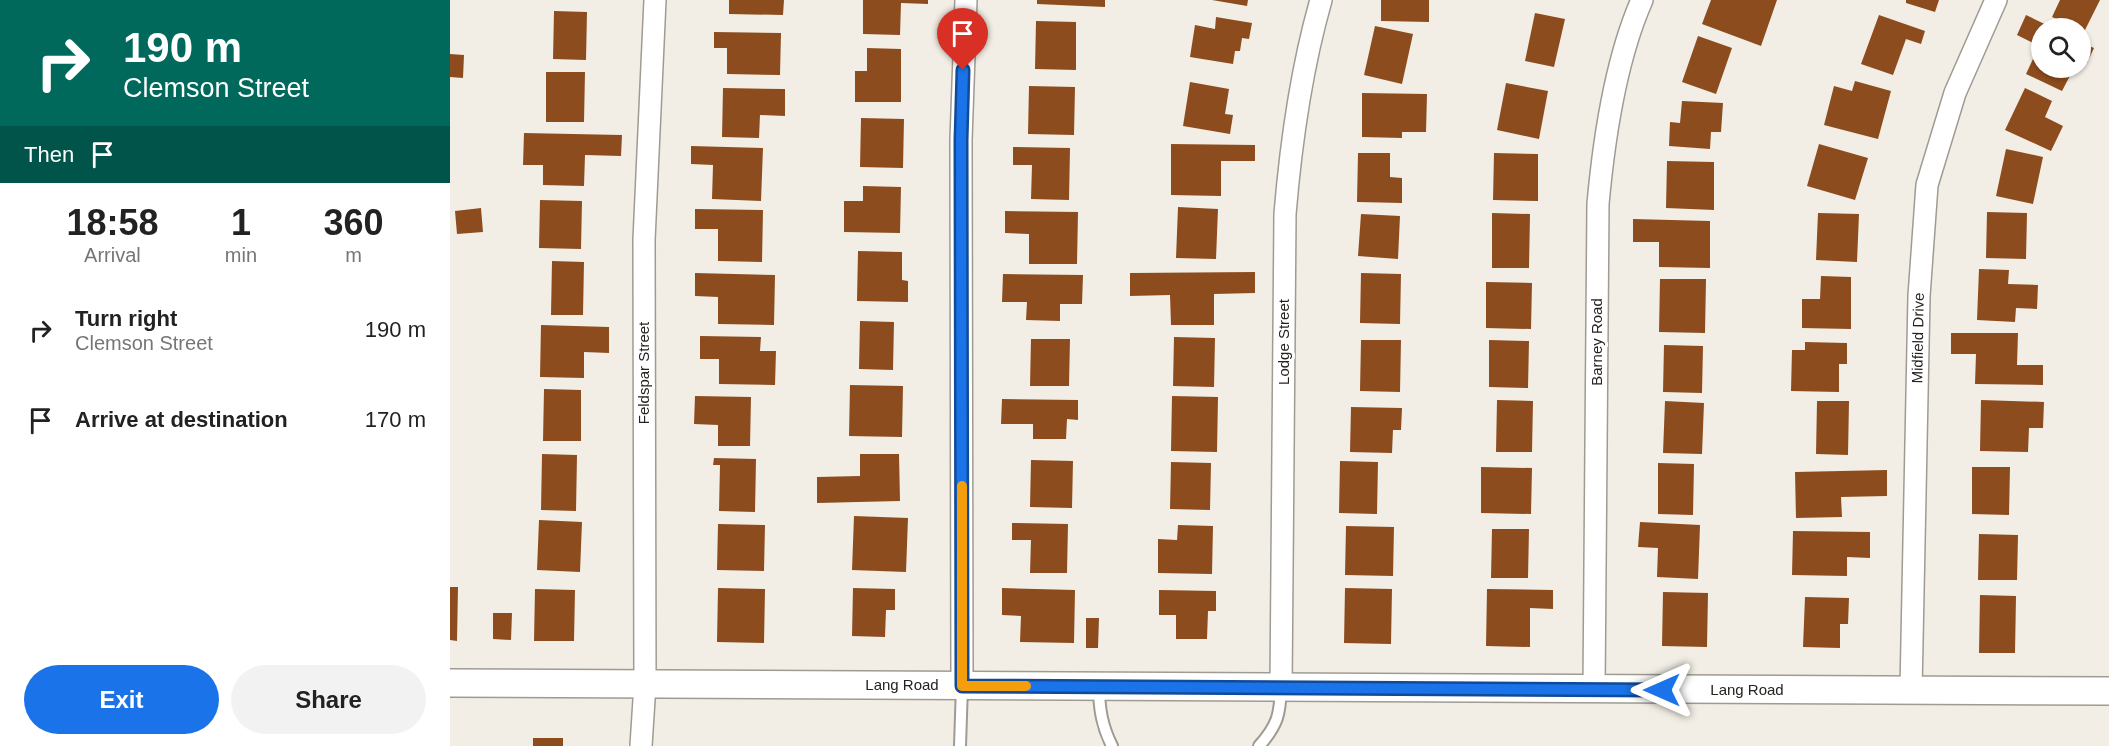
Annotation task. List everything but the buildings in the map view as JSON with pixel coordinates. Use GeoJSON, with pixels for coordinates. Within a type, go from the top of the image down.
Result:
{"type":"FeatureCollection","features":[{"type":"Feature","properties":{"kind":"street","name":"Feldspar Street"},"geometry":{"type":"LineString","coordinates":[[641,746],[645,684],[644,240],[655,0]]}},
{"type":"Feature","properties":{"kind":"street"},"geometry":{"type":"LineString","coordinates":[[962,686],[961,140],[966,0]]}},
{"type":"Feature","properties":{"kind":"street","name":"Lodge Street"},"geometry":{"type":"LineString","coordinates":[[1281,687],[1285,214],[1290,155],[1308,45],[1321,0]]}},
{"type":"Feature","properties":{"kind":"street","name":"Barney Road"},"geometry":{"type":"LineString","coordinates":[[1594,689],[1598,204],[1603,154],[1615,89],[1642,0]]}},
{"type":"Feature","properties":{"kind":"street","name":"Midfield Drive"},"geometry":{"type":"LineString","coordinates":[[1911,690],[1919,296],[1927,185],[1955,93],[1996,0]]}},
{"type":"Feature","properties":{"kind":"street","name":"Lang Road"},"geometry":{"type":"LineString","coordinates":[[450,683],[2109,691]]}},
{"type":"Feature","properties":{"kind":"lane"},"geometry":{"type":"LineString","coordinates":[[960,746],[962,686]]}},
{"type":"Feature","properties":{"kind":"lane"},"geometry":{"type":"LineString","coordinates":[[1099,686],[1099,708],[1104,730],[1112,746]]}},
{"type":"Feature","properties":{"kind":"lane"},"geometry":{"type":"LineString","coordinates":[[1259,746],[1280,714],[1281,687]]}},
{"type":"Feature","properties":{"kind":"slow traffic"},"geometry":{"type":"LineString","coordinates":[[962,486],[962,686],[1026,686]]}},
{"type":"Feature","properties":{"kind":"route"},"geometry":{"type":"LineString","coordinates":[[963,70],[961,140],[962,686],[1662,690]]}}]}
